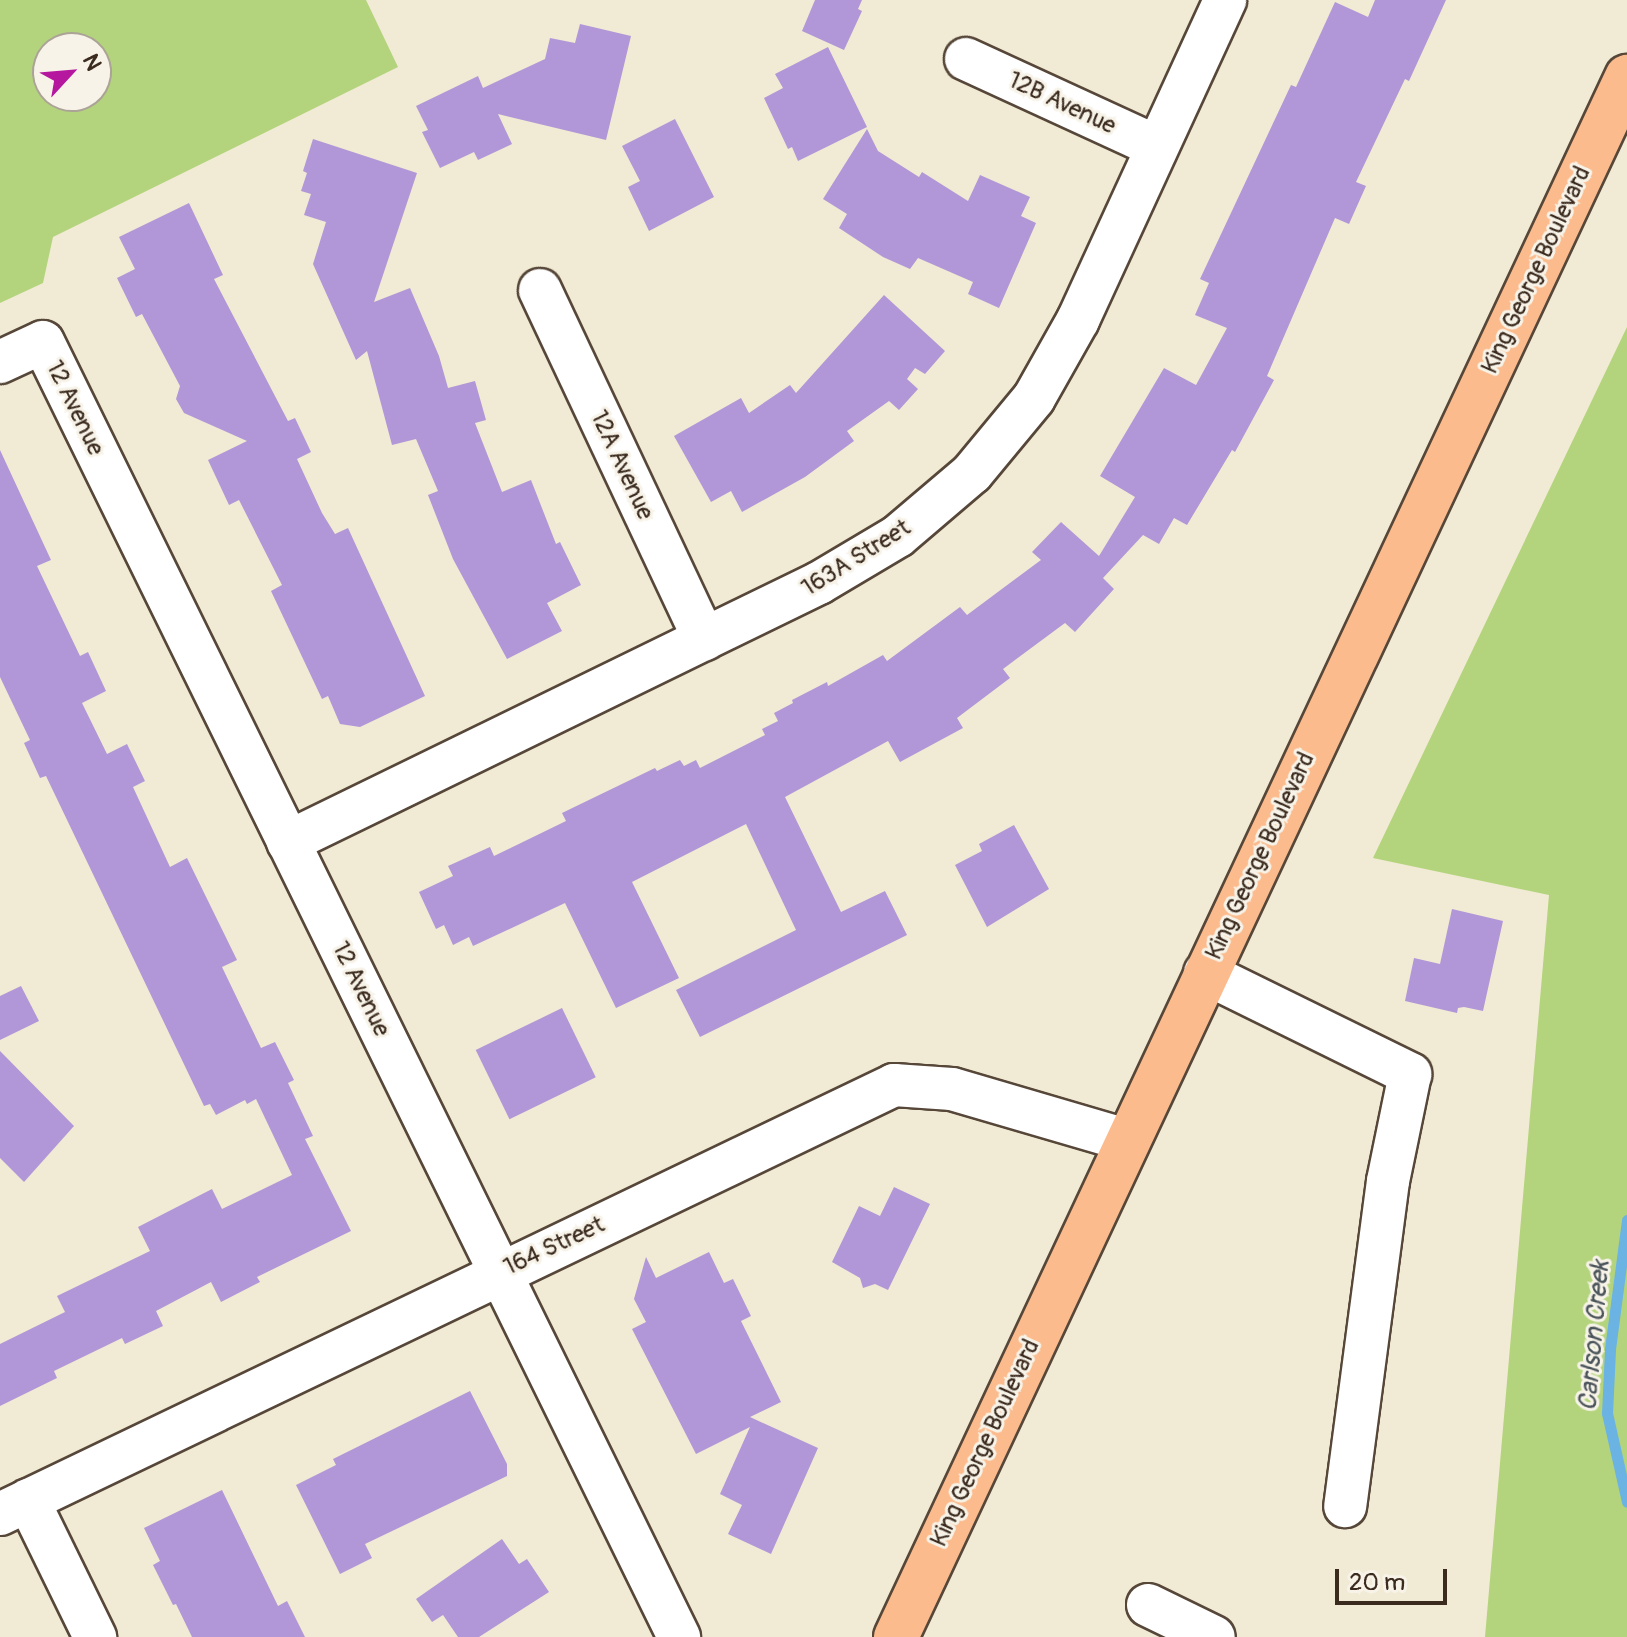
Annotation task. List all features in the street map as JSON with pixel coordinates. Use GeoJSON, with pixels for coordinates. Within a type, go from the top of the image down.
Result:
{"type":"FeatureCollection","features":[{"type":"Feature","properties":{"kind":"main road","name":"King George Boulevard"},"geometry":{"type":"LineString","coordinates":[[896,1637],[1126,1140],[1627,77]]}},
{"type":"Feature","properties":{"kind":"street","name":"163A Street"},"geometry":{"type":"LineString","coordinates":[[288,842],[819,583],[898,536],[972,473],[1041,385],[1078,320],[1225,0]]}},
{"type":"Feature","properties":{"kind":"street","name":"12B Avenue"},"geometry":{"type":"LineString","coordinates":[[966,59],[1157,147]]}},
{"type":"Feature","properties":{"kind":"street","name":"12A Avenue"},"geometry":{"type":"LineString","coordinates":[[540,290],[704,639]]}},
{"type":"Feature","properties":{"kind":"street","name":"12 Avenue"},"geometry":{"type":"LineString","coordinates":[[0,362],[43,342],[679,1637]]}},
{"type":"Feature","properties":{"kind":"street"},"geometry":{"type":"LineString","coordinates":[[1205,973],[1410,1074],[1388,1181],[1345,1506]]}},
{"type":"Feature","properties":{"kind":"street","name":"164 Street"},"geometry":{"type":"LineString","coordinates":[[14,1507],[894,1085],[952,1089],[1126,1140]]}},
{"type":"Feature","properties":{"kind":"street"},"geometry":{"type":"LineString","coordinates":[[14,1507],[95,1637]]}},
{"type":"Feature","properties":{"kind":"street"},"geometry":{"type":"LineString","coordinates":[[1148,1605],[1214,1637]]}},
{"type":"Feature","properties":{"kind":"green space"},"geometry":{"type":"Polygon","coordinates":[[[0,0],[366,0],[398,67],[53,237],[43,283],[0,303],[0,0]]]}},
{"type":"Feature","properties":{"kind":"green space"},"geometry":{"type":"Polygon","coordinates":[[[1627,327],[1627,1637],[1485,1637],[1549,895],[1373,858],[1627,327]]]}},
{"type":"Feature","properties":{"kind":"building"},"geometry":{"type":"Polygon","coordinates":[[[815,0],[862,0],[858,9],[862,11],[844,50],[802,31],[815,0]]]}},
{"type":"Feature","properties":{"kind":"building"},"geometry":{"type":"Polygon","coordinates":[[[1375,0],[1446,0],[1409,81],[1405,79],[1356,182],[1366,186],[1349,224],[1335,218],[1267,376],[1274,380],[1235,452],[1232,450],[1187,525],[1174,518],[1159,544],[1143,535],[1103,578],[1114,589],[1075,632],[1065,623],[1003,669],[1010,678],[957,718],[963,728],[900,762],[888,741],[785,797],[841,912],[885,891],[907,935],[700,1037],[676,990],[796,930],[746,824],[632,882],[679,978],[616,1008],[565,903],[473,946],[469,937],[453,945],[444,925],[436,929],[419,892],[453,876],[448,866],[490,847],[494,856],[566,821],[562,813],[655,768],[657,771],[680,760],[684,766],[696,760],[700,768],[765,735],[762,729],[778,721],[774,713],[793,703],[792,700],[827,682],[828,686],[883,655],[887,661],[960,607],[967,615],[1041,560],[1032,552],[1061,522],[1099,556],[1135,497],[1100,476],[1164,368],[1196,385],[1227,328],[1195,315],[1209,283],[1200,279],[1291,85],[1296,87],[1335,2],[1368,17],[1375,0]]]}},
{"type":"Feature","properties":{"kind":"building"},"geometry":{"type":"Polygon","coordinates":[[[580,24],[631,36],[606,140],[498,114],[512,144],[478,160],[474,152],[440,168],[422,132],[428,130],[416,106],[478,76],[483,88],[545,59],[550,38],[575,43],[580,24]]]}},
{"type":"Feature","properties":{"kind":"building"},"geometry":{"type":"Polygon","coordinates":[[[828,47],[867,127],[798,161],[792,147],[788,149],[764,98],[783,88],[775,74],[828,47]]]}},
{"type":"Feature","properties":{"kind":"building"},"geometry":{"type":"Polygon","coordinates":[[[675,119],[714,197],[649,231],[628,187],[640,181],[622,146],[675,119]]]}},
{"type":"Feature","properties":{"kind":"building"},"geometry":{"type":"Polygon","coordinates":[[[867,129],[878,151],[919,177],[922,172],[968,201],[980,175],[1030,197],[1021,216],[1036,223],[999,308],[968,294],[973,282],[918,258],[910,269],[883,257],[839,228],[847,214],[823,199],[867,129]]]}},
{"type":"Feature","properties":{"kind":"building"},"geometry":{"type":"Polygon","coordinates":[[[313,139],[417,173],[374,302],[410,288],[439,356],[448,388],[475,381],[486,420],[475,423],[502,492],[531,480],[556,544],[560,542],[581,585],[547,603],[562,631],[507,659],[453,559],[428,495],[438,491],[416,439],[392,445],[367,351],[356,360],[313,264],[326,222],[304,215],[311,194],[301,191],[307,173],[303,171],[313,139]]]}},
{"type":"Feature","properties":{"kind":"building"},"geometry":{"type":"Polygon","coordinates":[[[189,203],[223,275],[214,279],[288,421],[295,418],[311,452],[297,459],[322,513],[335,534],[348,528],[425,696],[360,727],[340,724],[328,696],[322,699],[271,591],[282,585],[239,500],[229,505],[208,460],[247,441],[184,413],[176,399],[180,386],[142,314],[136,317],[117,278],[135,269],[119,237],[189,203]]]}},
{"type":"Feature","properties":{"kind":"building"},"geometry":{"type":"Polygon","coordinates":[[[884,295],[945,351],[925,374],[915,368],[907,379],[918,389],[899,410],[889,401],[847,431],[854,441],[805,477],[742,512],[731,491],[711,502],[674,436],[741,398],[749,413],[790,385],[796,393],[884,295]]]}},
{"type":"Feature","properties":{"kind":"building"},"geometry":{"type":"Polygon","coordinates":[[[0,450],[51,560],[37,566],[80,656],[88,652],[106,691],[82,703],[107,754],[127,744],[145,781],[133,787],[170,867],[187,858],[237,960],[222,967],[261,1048],[275,1042],[294,1080],[288,1083],[313,1136],[305,1139],[351,1231],[257,1277],[260,1282],[221,1302],[211,1282],[156,1311],[163,1326],[125,1344],[122,1338],[54,1371],[57,1378],[0,1406],[0,1344],[65,1312],[57,1296],[150,1251],[138,1227],[212,1189],[222,1209],[292,1175],[256,1099],[247,1104],[245,1100],[216,1115],[210,1104],[204,1106],[46,776],[40,778],[24,743],[30,740],[0,677],[0,450]]]}},
{"type":"Feature","properties":{"kind":"building"},"geometry":{"type":"Polygon","coordinates":[[[1014,825],[1049,889],[987,927],[955,865],[982,851],[979,844],[1014,825]]]}},
{"type":"Feature","properties":{"kind":"building"},"geometry":{"type":"Polygon","coordinates":[[[1452,909],[1503,921],[1483,1011],[1464,1007],[1458,1008],[1457,1013],[1405,1001],[1414,958],[1440,964],[1452,909]]]}},
{"type":"Feature","properties":{"kind":"building"},"geometry":{"type":"Polygon","coordinates":[[[21,986],[39,1021],[0,1040],[0,996],[21,986]]]}},
{"type":"Feature","properties":{"kind":"building"},"geometry":{"type":"Polygon","coordinates":[[[562,1008],[596,1077],[509,1119],[476,1050],[562,1008]]]}},
{"type":"Feature","properties":{"kind":"building"},"geometry":{"type":"Polygon","coordinates":[[[0,1051],[74,1126],[24,1182],[0,1158],[0,1051]]]}},
{"type":"Feature","properties":{"kind":"building"},"geometry":{"type":"Polygon","coordinates":[[[894,1187],[930,1204],[888,1290],[875,1284],[863,1288],[860,1278],[832,1262],[859,1206],[880,1216],[894,1187]]]}},
{"type":"Feature","properties":{"kind":"building"},"geometry":{"type":"Polygon","coordinates":[[[709,1252],[724,1283],[733,1279],[751,1316],[741,1321],[781,1402],[750,1417],[818,1448],[771,1554],[728,1534],[742,1505],[720,1494],[750,1427],[696,1454],[632,1329],[646,1322],[634,1299],[646,1257],[656,1278],[709,1252]]]}},
{"type":"Feature","properties":{"kind":"building"},"geometry":{"type":"Polygon","coordinates":[[[470,1391],[507,1464],[507,1476],[365,1544],[372,1558],[340,1574],[296,1485],[336,1465],[333,1459],[470,1391]]]}},
{"type":"Feature","properties":{"kind":"building"},"geometry":{"type":"Polygon","coordinates":[[[222,1490],[278,1606],[287,1601],[305,1637],[192,1637],[176,1604],[173,1605],[153,1565],[160,1561],[144,1528],[222,1490]]]}},
{"type":"Feature","properties":{"kind":"building"},"geometry":{"type":"Polygon","coordinates":[[[502,1539],[519,1564],[527,1559],[549,1592],[479,1637],[458,1637],[443,1615],[432,1622],[416,1599],[502,1539]]]}},
{"type":"Feature","properties":{"kind":"waterway","name":"Carlson Creek"},"geometry":{"type":"LineString","coordinates":[[1627,1220],[1610,1350],[1607,1413],[1627,1502]]}}]}
